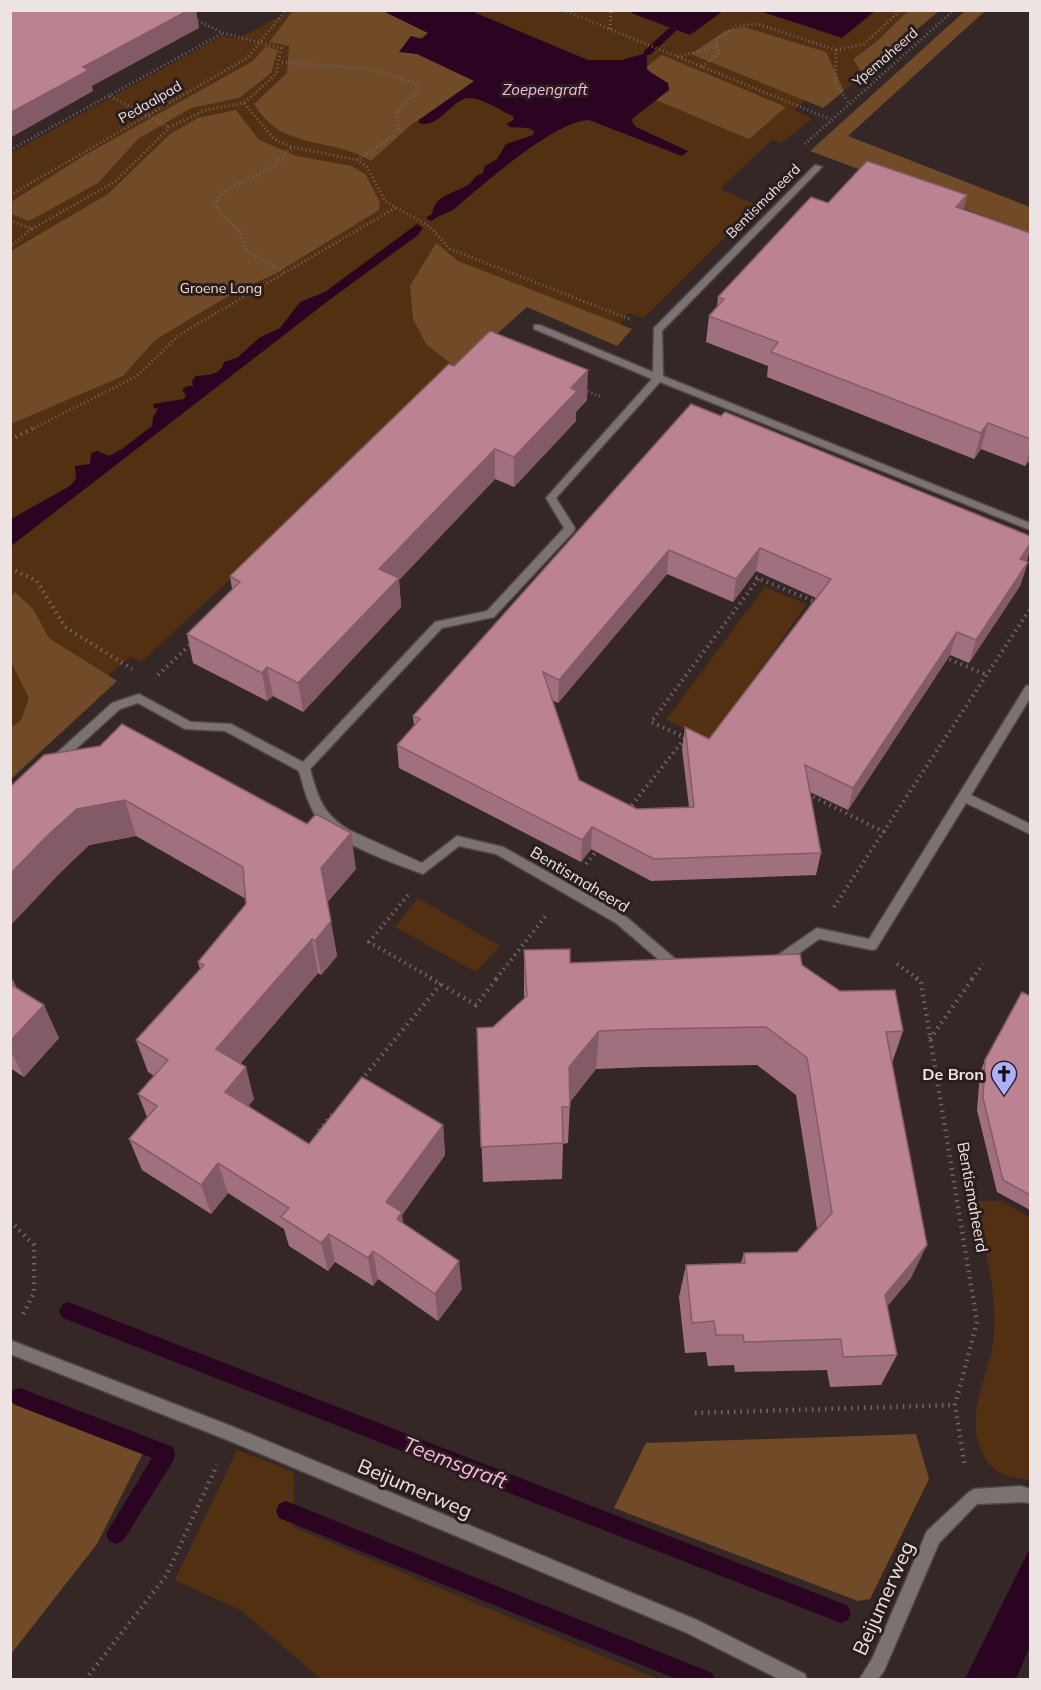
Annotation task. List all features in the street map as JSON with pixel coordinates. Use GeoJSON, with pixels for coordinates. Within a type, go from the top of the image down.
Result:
{"type":"FeatureCollection","features":[{"type":"Feature","properties":{"kind":"street","name":"Bentismaheerd"},"geometry":{"type":"LineString","coordinates":[[657,330],[818,167]]}},
{"type":"Feature","properties":{"kind":"street"},"geometry":{"type":"LineString","coordinates":[[537,327],[1030,527]]}},
{"type":"Feature","properties":{"kind":"street"},"geometry":{"type":"LineString","coordinates":[[304,768],[439,625],[490,614],[570,528],[551,498],[658,378],[657,330]]}},
{"type":"Feature","properties":{"kind":"street"},"geometry":{"type":"LineString","coordinates":[[759,967],[770,967],[817,933],[872,945],[1030,689]]}},
{"type":"Feature","properties":{"kind":"street"},"geometry":{"type":"LineString","coordinates":[[46,769],[116,706],[139,698],[189,726],[227,727],[304,768],[311,795],[327,821],[366,845],[423,869]]}},
{"type":"Feature","properties":{"kind":"street"},"geometry":{"type":"LineString","coordinates":[[963,797],[1030,829]]}},
{"type":"Feature","properties":{"kind":"street","name":"Bentismaheerd"},"geometry":{"type":"LineString","coordinates":[[423,869],[457,841],[499,850],[620,919],[673,967],[695,967]]}},
{"type":"Feature","properties":{"kind":"street","name":"Beijumerweg"},"geometry":{"type":"LineString","coordinates":[[10,1347],[231,1434],[691,1626],[799,1680]]}},
{"type":"Feature","properties":{"kind":"street"},"geometry":{"type":"LineString","coordinates":[[974,1497],[1021,1494],[1030,1496]]}},
{"type":"Feature","properties":{"kind":"street","name":"Beijumerweg"},"geometry":{"type":"LineString","coordinates":[[867,1680],[878,1665],[933,1537],[974,1497]]}},
{"type":"Feature","properties":{"kind":"path","name":"Pedaalpad"},"geometry":{"type":"LineString","coordinates":[[10,195],[247,58],[286,10]]}},
{"type":"Feature","properties":{"kind":"path"},"geometry":{"type":"LineString","coordinates":[[563,10],[702,68],[719,53],[715,41],[737,26],[758,24],[837,50],[864,44],[901,10]]}},
{"type":"Feature","properties":{"kind":"path","name":"Ypemaheerd"},"geometry":{"type":"LineString","coordinates":[[702,68],[830,119],[954,10]]}},
{"type":"Feature","properties":{"kind":"path"},"geometry":{"type":"LineString","coordinates":[[609,11],[610,29]]}},
{"type":"Feature","properties":{"kind":"path"},"geometry":{"type":"LineString","coordinates":[[10,247],[32,229],[116,182],[170,127],[206,110],[244,103],[279,74],[282,62],[281,48],[223,33],[186,15]]}},
{"type":"Feature","properties":{"kind":"path"},"geometry":{"type":"LineString","coordinates":[[10,150],[223,33]]}},
{"type":"Feature","properties":{"kind":"path"},"geometry":{"type":"LineString","coordinates":[[676,57],[717,46]]}},
{"type":"Feature","properties":{"kind":"path"},"geometry":{"type":"LineString","coordinates":[[837,50],[835,84],[849,103]]}},
{"type":"Feature","properties":{"kind":"path"},"geometry":{"type":"LineString","coordinates":[[282,62],[349,65],[403,77],[418,84],[418,91],[401,103],[396,111],[394,118],[398,129],[393,136],[357,160]]}},
{"type":"Feature","properties":{"kind":"path"},"geometry":{"type":"LineString","coordinates":[[109,95],[170,127]]}},
{"type":"Feature","properties":{"kind":"path"},"geometry":{"type":"LineString","coordinates":[[244,103],[274,139],[292,147],[357,160],[367,167],[385,201],[430,227],[450,249],[657,330]]}},
{"type":"Feature","properties":{"kind":"path"},"geometry":{"type":"LineString","coordinates":[[285,273],[247,251],[239,230],[221,214],[215,203],[220,192],[231,184],[271,168],[292,147]]}},
{"type":"Feature","properties":{"kind":"path"},"geometry":{"type":"LineString","coordinates":[[10,440],[137,376],[179,335],[395,208]]}},
{"type":"Feature","properties":{"kind":"path"},"geometry":{"type":"LineString","coordinates":[[10,220],[32,229]]}},
{"type":"Feature","properties":{"kind":"path"},"geometry":{"type":"LineString","coordinates":[[576,387],[630,409]]}},
{"type":"Feature","properties":{"kind":"path"},"geometry":{"type":"LineString","coordinates":[[10,568],[37,580],[65,627],[129,666],[149,684]]}},
{"type":"Feature","properties":{"kind":"path"},"geometry":{"type":"LineString","coordinates":[[740,572],[828,607]]}},
{"type":"Feature","properties":{"kind":"path"},"geometry":{"type":"LineString","coordinates":[[694,741],[651,722],[759,578]]}},
{"type":"Feature","properties":{"kind":"path"},"geometry":{"type":"LineString","coordinates":[[810,612],[817,603]]}},
{"type":"Feature","properties":{"kind":"path"},"geometry":{"type":"LineString","coordinates":[[817,933],[1030,609]]}},
{"type":"Feature","properties":{"kind":"path"},"geometry":{"type":"LineString","coordinates":[[139,698],[149,684],[200,634]]}},
{"type":"Feature","properties":{"kind":"path"},"geometry":{"type":"LineString","coordinates":[[934,653],[987,675]]}},
{"type":"Feature","properties":{"kind":"path"},"geometry":{"type":"LineString","coordinates":[[622,818],[685,738]]}},
{"type":"Feature","properties":{"kind":"path"},"geometry":{"type":"LineString","coordinates":[[799,789],[884,832]]}},
{"type":"Feature","properties":{"kind":"path"},"geometry":{"type":"LineString","coordinates":[[423,869],[415,887],[369,942],[476,1005],[601,845]]}},
{"type":"Feature","properties":{"kind":"path","name":"Bentismaheerd"},"geometry":{"type":"LineString","coordinates":[[872,945],[921,982],[977,1322],[955,1405],[960,1446],[974,1497]]}},
{"type":"Feature","properties":{"kind":"path"},"geometry":{"type":"LineString","coordinates":[[929,1040],[983,964]]}},
{"type":"Feature","properties":{"kind":"path"},"geometry":{"type":"LineString","coordinates":[[355,1088],[441,984]]}},
{"type":"Feature","properties":{"kind":"path"},"geometry":{"type":"LineString","coordinates":[[319,1131],[340,1105]]}},
{"type":"Feature","properties":{"kind":"path"},"geometry":{"type":"LineString","coordinates":[[10,1221],[34,1245],[34,1293],[20,1320]]}},
{"type":"Feature","properties":{"kind":"path"},"geometry":{"type":"LineString","coordinates":[[695,1413],[955,1405]]}},
{"type":"Feature","properties":{"kind":"path"},"geometry":{"type":"LineString","coordinates":[[85,1680],[166,1576],[231,1434]]}},
{"type":"Feature","properties":{"kind":"green space","name":"Groene Long"},"geometry":{"type":"Polygon","coordinates":[[[290,11],[908,11],[876,42],[853,59],[863,75],[844,91],[834,71],[795,110],[812,119],[781,143],[772,140],[720,189],[757,205],[644,318],[628,313],[613,335],[519,300],[450,363],[458,369],[141,662],[130,657],[11,758],[11,153],[222,36],[237,39],[290,11]]]}},
{"type":"Feature","properties":{"kind":"green space"},"geometry":{"type":"Polygon","coordinates":[[[293,11],[383,11],[428,33],[400,51],[417,54],[473,78],[474,83],[412,124],[371,161],[340,148],[293,137],[279,130],[266,119],[254,104],[287,73],[289,46],[269,42],[293,11]]]}},
{"type":"Feature","properties":{"kind":"green space"},"geometry":{"type":"Polygon","coordinates":[[[908,11],[939,11],[863,75],[853,59],[876,42],[908,11]]]}},
{"type":"Feature","properties":{"kind":"green space"},"geometry":{"type":"Polygon","coordinates":[[[965,11],[985,11],[848,136],[1030,207],[1030,233],[810,151],[965,11]]]}},
{"type":"Feature","properties":{"kind":"green space"},"geometry":{"type":"Polygon","coordinates":[[[744,27],[826,52],[844,91],[823,108],[691,54],[725,31],[744,27]]]}},
{"type":"Feature","properties":{"kind":"green space"},"geometry":{"type":"Polygon","coordinates":[[[266,46],[278,50],[271,73],[239,98],[191,108],[138,139],[98,183],[29,221],[11,214],[11,202],[85,155],[253,61],[266,46]]]}},
{"type":"Feature","properties":{"kind":"green space"},"geometry":{"type":"Polygon","coordinates":[[[662,55],[786,107],[749,139],[656,100],[669,90],[668,83],[654,76],[646,67],[662,55]]]}},
{"type":"Feature","properties":{"kind":"green space"},"geometry":{"type":"Polygon","coordinates":[[[236,110],[259,140],[297,156],[352,166],[366,175],[380,203],[379,210],[275,274],[235,292],[155,340],[123,376],[11,424],[11,251],[108,194],[170,134],[198,118],[236,110]]]}},
{"type":"Feature","properties":{"kind":"green space"},"geometry":{"type":"Polygon","coordinates":[[[436,243],[458,261],[632,329],[617,346],[527,307],[458,369],[426,344],[413,319],[410,286],[436,243]]]}},
{"type":"Feature","properties":{"kind":"green space"},"geometry":{"type":"Polygon","coordinates":[[[765,587],[807,604],[710,741],[666,720],[765,587]]]}},
{"type":"Feature","properties":{"kind":"green space"},"geometry":{"type":"Polygon","coordinates":[[[15,592],[33,609],[49,638],[117,681],[11,779],[11,728],[21,720],[29,698],[11,662],[11,596],[15,592]]]}},
{"type":"Feature","properties":{"kind":"green space"},"geometry":{"type":"Polygon","coordinates":[[[418,898],[500,946],[476,972],[395,927],[418,898]]]}},
{"type":"Feature","properties":{"kind":"green space"},"geometry":{"type":"Polygon","coordinates":[[[975,1201],[1001,1201],[1030,1217],[1030,1480],[1008,1476],[996,1470],[986,1459],[977,1437],[977,1407],[992,1348],[994,1315],[989,1266],[975,1201]]]}},
{"type":"Feature","properties":{"kind":"green space"},"geometry":{"type":"Polygon","coordinates":[[[11,1402],[143,1453],[97,1544],[11,1654],[11,1402]]]}},
{"type":"Feature","properties":{"kind":"green space"},"geometry":{"type":"Polygon","coordinates":[[[916,1434],[929,1479],[870,1599],[858,1601],[614,1508],[646,1443],[916,1434]]]}},
{"type":"Feature","properties":{"kind":"green space"},"geometry":{"type":"Polygon","coordinates":[[[237,1450],[294,1472],[293,1527],[658,1679],[321,1679],[242,1611],[175,1580],[237,1450]]]}},
{"type":"Feature","properties":{"kind":"water","name":"Zoepengraft"},"geometry":{"type":"Polygon","coordinates":[[[383,11],[471,11],[588,60],[621,60],[647,53],[647,70],[668,83],[669,90],[633,118],[632,122],[636,127],[688,151],[682,156],[589,120],[575,123],[540,141],[503,168],[456,208],[431,221],[426,218],[432,214],[441,198],[464,187],[483,173],[485,166],[497,159],[506,144],[533,135],[534,131],[528,128],[509,127],[507,124],[514,119],[513,116],[473,98],[456,103],[432,122],[419,123],[419,120],[474,81],[417,54],[399,52],[411,36],[422,39],[428,33],[383,11]]]}},
{"type":"Feature","properties":{"kind":"water"},"geometry":{"type":"Polygon","coordinates":[[[634,11],[723,11],[690,35],[631,13],[634,11]]]}},
{"type":"Feature","properties":{"kind":"water"},"geometry":{"type":"Polygon","coordinates":[[[760,11],[875,11],[842,38],[760,11]]]}},
{"type":"Feature","properties":{"kind":"water"},"geometry":{"type":"Polygon","coordinates":[[[417,224],[423,228],[418,235],[328,301],[11,546],[11,519],[70,486],[76,479],[75,466],[90,464],[91,453],[97,451],[109,456],[122,449],[152,426],[153,417],[158,409],[154,408],[153,404],[184,399],[186,395],[182,390],[187,386],[193,386],[192,381],[196,376],[209,375],[220,370],[224,362],[237,358],[259,338],[280,328],[300,302],[325,292],[417,224]]]}},
{"type":"Feature","properties":{"kind":"water"},"geometry":{"type":"Polygon","coordinates":[[[1030,1552],[1030,1646],[1016,1679],[965,1679],[1030,1552]]]}},
{"type":"Feature","properties":{"kind":"building"},"geometry":{"type":"Polygon","coordinates":[[[10,10],[189,10],[83,67],[89,70],[10,113],[10,10]]]}},
{"type":"Feature","properties":{"kind":"building"},"geometry":{"type":"Polygon","coordinates":[[[867,161],[967,195],[956,207],[1030,233],[1030,439],[988,423],[981,433],[771,352],[778,342],[709,316],[724,299],[718,297],[811,197],[828,203],[867,161]]]}},
{"type":"Feature","properties":{"kind":"building"},"geometry":{"type":"Polygon","coordinates":[[[490,331],[588,370],[571,388],[577,391],[514,457],[495,449],[379,569],[399,578],[298,683],[267,667],[262,673],[187,634],[240,582],[230,576],[449,364],[454,366],[490,331]]]}},
{"type":"Feature","properties":{"kind":"building"},"geometry":{"type":"Polygon","coordinates":[[[691,404],[721,416],[725,412],[1030,536],[1030,544],[1020,559],[1028,562],[976,640],[957,632],[853,788],[805,765],[821,853],[654,859],[592,827],[582,840],[397,745],[420,719],[413,716],[691,404]],[[760,548],[736,579],[669,550],[559,680],[543,672],[579,780],[637,809],[694,807],[685,727],[709,739],[831,579],[760,548]]]}},
{"type":"Feature","properties":{"kind":"building"},"geometry":{"type":"Polygon","coordinates":[[[122,724],[307,824],[316,814],[351,833],[321,868],[331,921],[315,941],[312,939],[216,1049],[246,1067],[225,1092],[309,1144],[362,1077],[443,1125],[386,1202],[402,1212],[397,1219],[459,1261],[435,1294],[373,1251],[368,1258],[329,1234],[321,1243],[281,1217],[289,1208],[218,1163],[201,1185],[129,1139],[157,1106],[138,1094],[168,1060],[136,1040],[204,965],[198,962],[246,904],[243,867],[125,800],[77,809],[10,874],[10,787],[44,755],[100,746],[122,724]]]}},
{"type":"Feature","properties":{"kind":"building"},"geometry":{"type":"Polygon","coordinates":[[[570,949],[570,963],[800,954],[802,965],[840,991],[895,990],[903,1031],[886,1032],[927,1245],[885,1295],[897,1355],[843,1357],[841,1339],[744,1342],[743,1335],[716,1335],[714,1321],[692,1323],[686,1265],[745,1263],[744,1253],[797,1252],[832,1213],[807,1058],[766,1027],[599,1031],[569,1067],[570,1107],[562,1107],[563,1143],[481,1147],[477,1028],[493,1027],[527,996],[524,950],[570,949]]]}},
{"type":"Feature","properties":{"kind":"building"},"geometry":{"type":"Polygon","coordinates":[[[10,984],[44,1005],[10,1041],[10,984]]]}},
{"type":"Feature","properties":{"kind":"building","name":"De Bron"},"geometry":{"type":"Polygon","coordinates":[[[1022,992],[1030,996],[1030,1195],[1003,1180],[983,1098],[985,1060],[1022,992]]]}},
{"type":"Feature","properties":{"kind":"waterway"},"geometry":{"type":"LineString","coordinates":[[647,53],[672,30]]}},
{"type":"Feature","properties":{"kind":"waterway","name":"Teemsgraft"},"geometry":{"type":"LineString","coordinates":[[68,1311],[841,1613]]}},
{"type":"Feature","properties":{"kind":"waterway"},"geometry":{"type":"LineString","coordinates":[[20,1397],[166,1454],[116,1534]]}},
{"type":"Feature","properties":{"kind":"waterway"},"geometry":{"type":"LineString","coordinates":[[286,1511],[705,1680]]}},
{"type":"Feature","properties":{"kind":"place","name":"De Bron"},"geometry":{"type":"Point","coordinates":[1004,1097]}}]}
